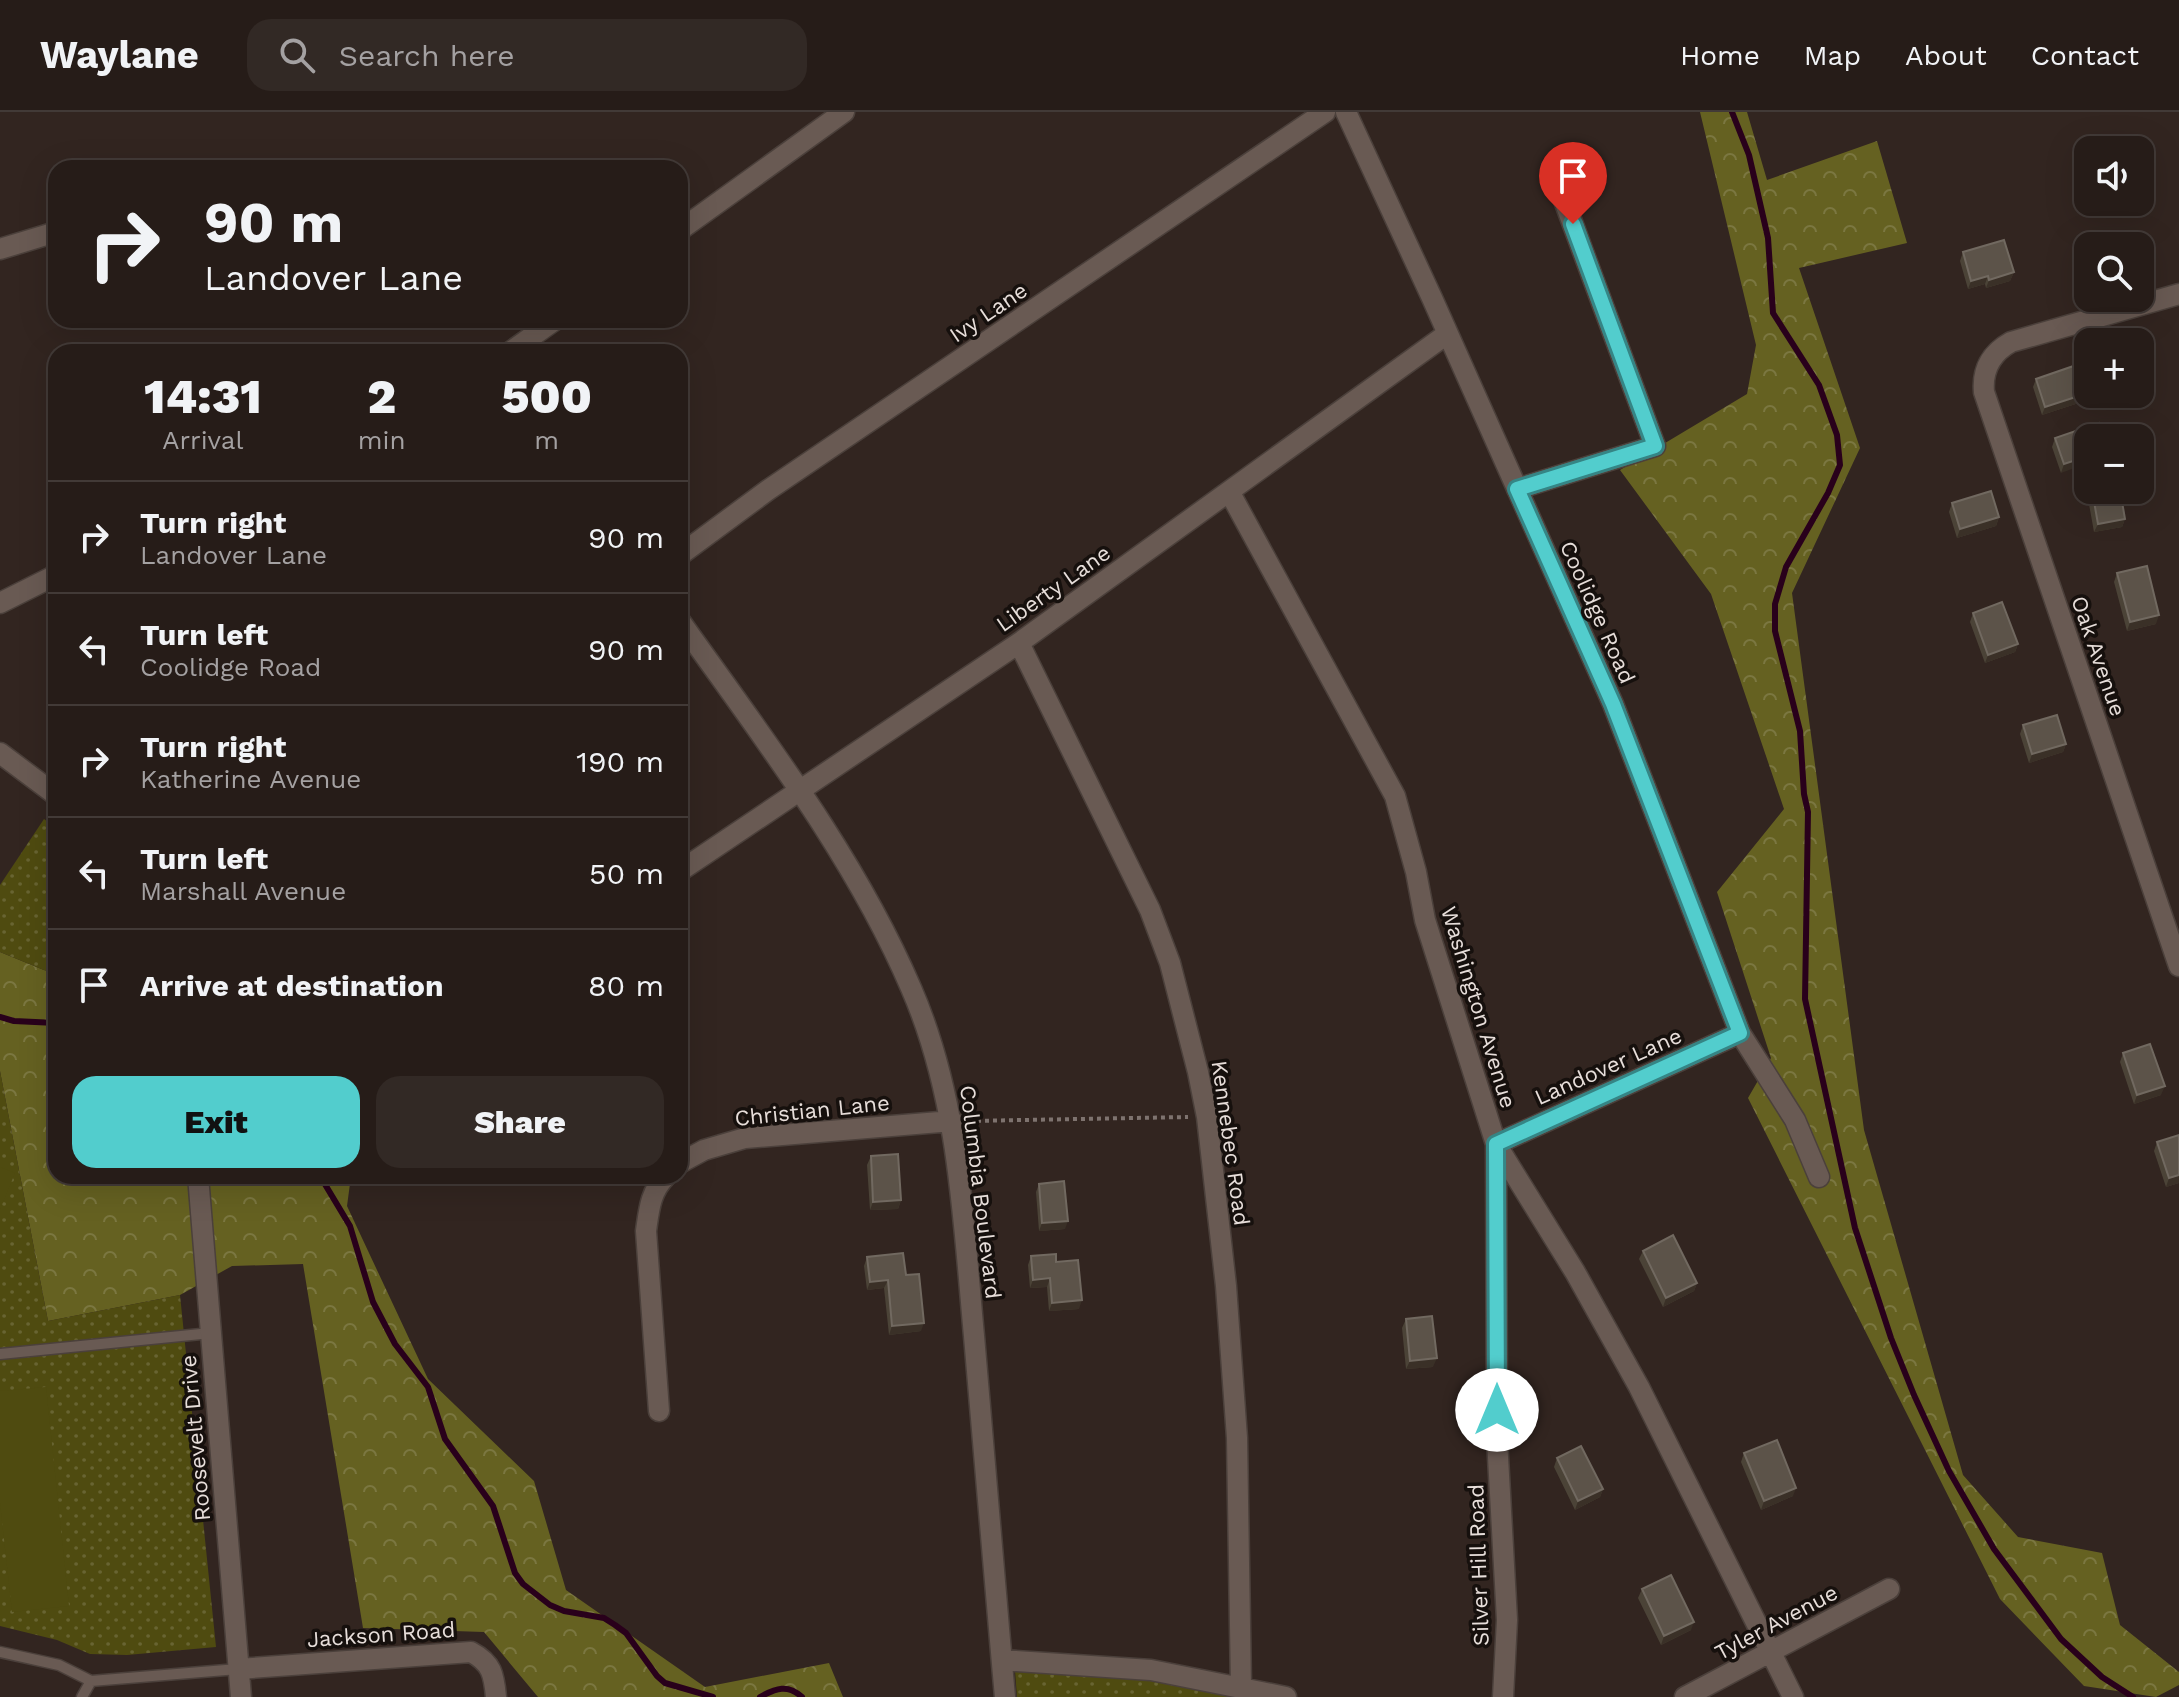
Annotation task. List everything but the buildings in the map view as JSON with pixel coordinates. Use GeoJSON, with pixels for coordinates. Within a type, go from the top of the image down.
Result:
{"type":"FeatureCollection","features":[{"type":"Feature","properties":{"kind":"street","name":"Ivy Lane"},"geometry":{"type":"LineString","coordinates":[[688,549],[768,490],[1325,112]]}},
{"type":"Feature","properties":{"kind":"street","name":"Coolidge Road"},"geometry":{"type":"LineString","coordinates":[[1346,112],[1613,704],[1740,1033],[1795,1120],[1819,1177]]}},
{"type":"Feature","properties":{"kind":"street"},"geometry":{"type":"LineString","coordinates":[[688,224],[835,114]]}},
{"type":"Feature","properties":{"kind":"street"},"geometry":{"type":"LineString","coordinates":[[1517,489],[1655,446],[1552,168]]}},
{"type":"Feature","properties":{"kind":"street"},"geometry":{"type":"LineString","coordinates":[[0,249],[48,234]]}},
{"type":"Feature","properties":{"kind":"street","name":"Oak Avenue"},"geometry":{"type":"LineString","coordinates":[[2179,294],[2016,340],[2001,348],[1990,360],[1984,376],[1984,392],[2179,966]]}},
{"type":"Feature","properties":{"kind":"street"},"geometry":{"type":"LineString","coordinates":[[521,344],[544,328]]}},
{"type":"Feature","properties":{"kind":"street","name":"Liberty Lane"},"geometry":{"type":"LineString","coordinates":[[688,865],[1019,643],[1447,334]]}},
{"type":"Feature","properties":{"kind":"street","name":"Washington Avenue"},"geometry":{"type":"LineString","coordinates":[[1230,493],[1395,796],[1416,872],[1425,920],[1496,1144],[1575,1272],[1639,1387],[1793,1697]]}},
{"type":"Feature","properties":{"kind":"street"},"geometry":{"type":"LineString","coordinates":[[0,603],[48,579]]}},
{"type":"Feature","properties":{"kind":"street","name":"Columbia Boulevard"},"geometry":{"type":"LineString","coordinates":[[688,632],[799,789],[880,922],[912,990],[939,1064],[952,1121],[963,1219],[1005,1697]]}},
{"type":"Feature","properties":{"kind":"street","name":"Kennebec Road"},"geometry":{"type":"LineString","coordinates":[[1019,643],[1150,910],[1185,1015],[1207,1117],[1226,1286],[1237,1438],[1241,1687]]}},
{"type":"Feature","properties":{"kind":"street"},"geometry":{"type":"LineString","coordinates":[[0,753],[48,789]]}},
{"type":"Feature","properties":{"kind":"street","name":"Landover Lane"},"geometry":{"type":"LineString","coordinates":[[1496,1144],[1740,1033]]}},
{"type":"Feature","properties":{"kind":"street","name":"Christian Lane"},"geometry":{"type":"LineString","coordinates":[[688,1159],[704,1150],[745,1138],[952,1121]]}},
{"type":"Feature","properties":{"kind":"street","name":"Silver Hill Road"},"geometry":{"type":"LineString","coordinates":[[1496,1144],[1497,1439],[1507,1620],[1503,1697]]}},
{"type":"Feature","properties":{"kind":"street","name":"Roosevelt Drive"},"geometry":{"type":"LineString","coordinates":[[199,1184],[241,1697]]}},
{"type":"Feature","properties":{"kind":"street"},"geometry":{"type":"LineString","coordinates":[[658,1184],[650,1202],[646,1231],[659,1411]]}},
{"type":"Feature","properties":{"kind":"street","name":"Tyler Avenue"},"geometry":{"type":"LineString","coordinates":[[1685,1697],[1889,1589]]}},
{"type":"Feature","properties":{"kind":"street","name":"Jackson Road"},"geometry":{"type":"LineString","coordinates":[[238,1669],[471,1652],[493,1671],[496,1697]]}},
{"type":"Feature","properties":{"kind":"street"},"geometry":{"type":"LineString","coordinates":[[1002,1660],[1151,1670],[1286,1697]]}},
{"type":"Feature","properties":{"kind":"lane"},"geometry":{"type":"LineString","coordinates":[[0,1354],[211,1333]]}},
{"type":"Feature","properties":{"kind":"lane"},"geometry":{"type":"LineString","coordinates":[[0,1652],[59,1665],[91,1681],[238,1669]]}},
{"type":"Feature","properties":{"kind":"lane"},"geometry":{"type":"LineString","coordinates":[[82,1697],[91,1681]]}},
{"type":"Feature","properties":{"kind":"path"},"geometry":{"type":"LineString","coordinates":[[952,1121],[1207,1117]]}},
{"type":"Feature","properties":{"kind":"green space"},"geometry":{"type":"Polygon","coordinates":[[[1700,112],[1747,112],[1767,180],[1877,141],[1907,243],[1799,268],[1860,448],[1792,593],[1864,1130],[1963,1475],[2018,1537],[2102,1553],[2120,1625],[2179,1672],[2179,1685],[2156,1697],[2084,1686],[2000,1599],[1748,1098],[1771,1058],[1717,892],[1784,809],[1711,594],[1620,470],[1747,394],[1756,345],[1700,112]]]}},
{"type":"Feature","properties":{"kind":"green space"},"geometry":{"type":"Polygon","coordinates":[[[0,952],[48,972],[48,1184],[350,1184],[347,1206],[428,1379],[534,1481],[566,1590],[705,1687],[829,1663],[843,1697],[538,1697],[484,1632],[363,1628],[303,1264],[232,1266],[180,1295],[48,1321],[0,1071],[0,952]]]}},
{"type":"Feature","properties":{"kind":"shaded area"},"geometry":{"type":"Polygon","coordinates":[[[44,819],[48,822],[48,972],[0,952],[0,885],[44,819]]]}},
{"type":"Feature","properties":{"kind":"shaded area"},"geometry":{"type":"Polygon","coordinates":[[[0,1071],[48,1321],[180,1295],[216,1647],[127,1655],[90,1654],[57,1640],[0,1626],[0,1071]]]}},
{"type":"Feature","properties":{"kind":"shaded area"},"geometry":{"type":"Polygon","coordinates":[[[0,1167],[15,1173],[0,1209],[0,1167]]]}},
{"type":"Feature","properties":{"kind":"shaded area"},"geometry":{"type":"Polygon","coordinates":[[[46,1387],[69,1606],[12,1612],[0,1503],[0,1391],[46,1387]]]}},
{"type":"Feature","properties":{"kind":"shaded area"},"geometry":{"type":"Polygon","coordinates":[[[1014,1657],[1260,1697],[1017,1697],[1014,1657]]]}},
{"type":"Feature","properties":{"kind":"waterway"},"geometry":{"type":"LineString","coordinates":[[1732,112],[1749,155],[1768,238],[1773,313],[1819,385],[1837,435],[1840,465],[1828,493],[1786,567],[1775,604],[1775,631],[1800,731],[1808,812],[1805,999],[1855,1228],[1891,1338],[1914,1395],[1949,1471],[1994,1549],[2061,1639],[2102,1677],[2133,1697]]}},
{"type":"Feature","properties":{"kind":"waterway"},"geometry":{"type":"LineString","coordinates":[[0,1017],[48,1023]]}},
{"type":"Feature","properties":{"kind":"waterway"},"geometry":{"type":"LineString","coordinates":[[325,1184],[350,1226],[373,1302],[395,1344],[428,1387],[445,1439],[493,1506],[515,1573],[523,1584],[550,1605],[564,1611],[604,1618],[615,1625],[626,1633],[665,1683],[713,1697]]}},
{"type":"Feature","properties":{"kind":"waterway"},"geometry":{"type":"LineString","coordinates":[[760,1697],[782,1689],[792,1690],[802,1697]]}},
{"type":"Feature","properties":{"kind":"route"},"geometry":{"type":"LineString","coordinates":[[1497,1410],[1496,1144],[1740,1033],[1613,704],[1517,489],[1655,446],[1573,224]]}}]}
